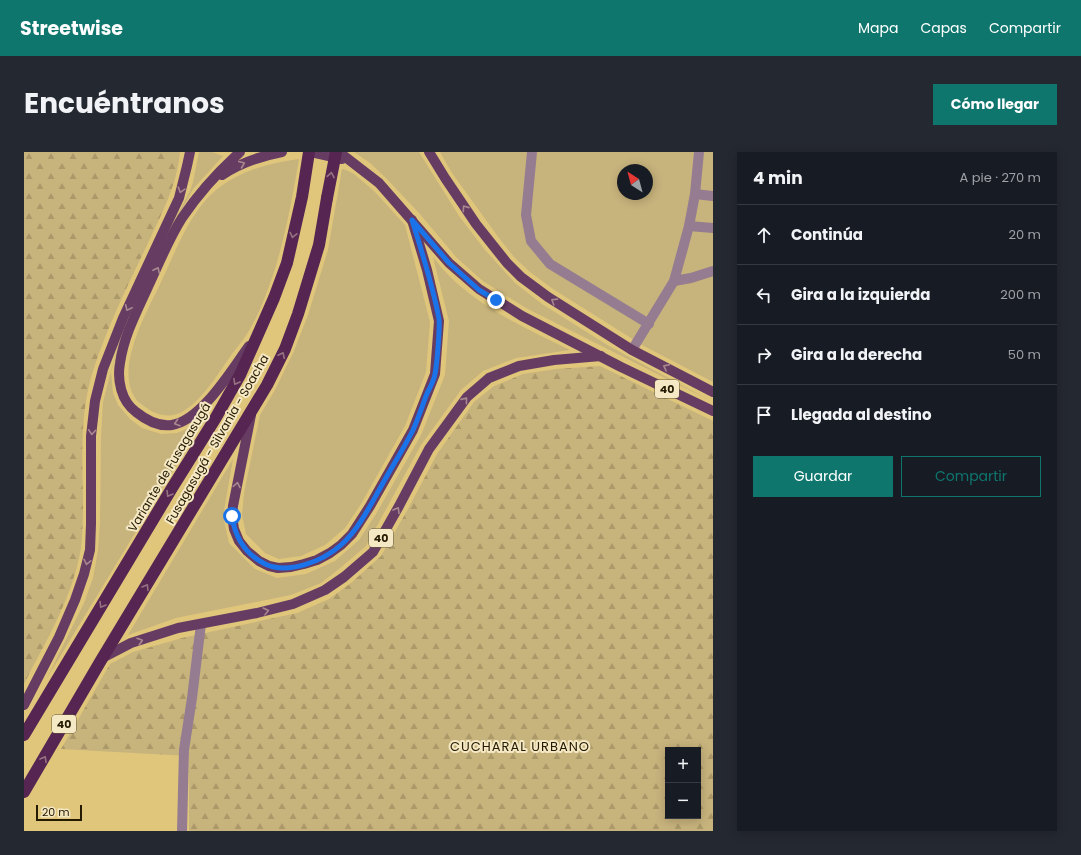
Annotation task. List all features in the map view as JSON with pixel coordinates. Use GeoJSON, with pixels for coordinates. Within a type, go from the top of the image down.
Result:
{"type":"FeatureCollection","features":[{"type":"Feature","properties":{"kind":"highway","name":"Variante de Fusagasugá"},"geometry":{"type":"LineString","coordinates":[[24,735],[215,419],[240,375],[274,298],[287,263],[302,198],[310,152]]}},
{"type":"Feature","properties":{"kind":"highway","name":"Fusagasugá - Silvania - Soacha"},"geometry":{"type":"LineString","coordinates":[[104,657],[252,411],[285,349],[298,314],[319,245],[336,152]]}},
{"type":"Feature","properties":{"kind":"highway","name":"40"},"geometry":{"type":"LineString","coordinates":[[24,792],[104,657]]}},
{"type":"Feature","properties":{"kind":"main road"},"geometry":{"type":"LineString","coordinates":[[24,705],[59,637],[75,600],[90,550],[91,436],[95,401],[103,370],[123,318],[179,198],[190,152]]}},
{"type":"Feature","properties":{"kind":"main road","name":"40"},"geometry":{"type":"LineString","coordinates":[[240,152],[201,192],[182,219],[130,326],[119,370],[121,390],[126,401],[134,411],[146,419],[160,424],[172,425],[189,418],[209,400],[259,333]]}},
{"type":"Feature","properties":{"kind":"main road"},"geometry":{"type":"LineString","coordinates":[[209,184],[232,168],[259,158],[282,152]]}},
{"type":"Feature","properties":{"kind":"main road","name":"40"},"geometry":{"type":"LineString","coordinates":[[310,152],[350,161]]}},
{"type":"Feature","properties":{"kind":"main road","name":"40"},"geometry":{"type":"LineString","coordinates":[[339,152],[378,182],[449,263],[479,290],[522,316],[713,411]]}},
{"type":"Feature","properties":{"kind":"main road"},"geometry":{"type":"LineString","coordinates":[[429,152],[476,224],[521,277],[548,297],[632,350],[713,392]]}},
{"type":"Feature","properties":{"kind":"main road","name":"40"},"geometry":{"type":"LineString","coordinates":[[252,411],[233,506],[232,516],[234,528],[247,551],[259,561],[270,566],[278,568],[291,567],[316,560],[330,553],[352,534],[413,430],[435,374],[439,321],[427,270],[412,220]]}},
{"type":"Feature","properties":{"kind":"main road","name":"40"},"geometry":{"type":"LineString","coordinates":[[104,657],[131,643],[178,628],[257,613],[294,604],[325,590],[344,577],[373,552],[429,449],[467,397],[489,378],[519,366],[554,360],[601,356]]}},
{"type":"Feature","properties":{"kind":"street"},"geometry":{"type":"LineString","coordinates":[[532,152],[526,215],[531,241],[550,264],[648,324]]}},
{"type":"Feature","properties":{"kind":"street"},"geometry":{"type":"LineString","coordinates":[[632,350],[674,281],[689,226],[695,194],[699,152]]}},
{"type":"Feature","properties":{"kind":"street"},"geometry":{"type":"LineString","coordinates":[[695,194],[713,196]]}},
{"type":"Feature","properties":{"kind":"street"},"geometry":{"type":"LineString","coordinates":[[689,226],[713,228]]}},
{"type":"Feature","properties":{"kind":"street"},"geometry":{"type":"LineString","coordinates":[[674,281],[691,278],[713,271]]}},
{"type":"Feature","properties":{"kind":"street"},"geometry":{"type":"LineString","coordinates":[[182,831],[184,750],[201,624]]}},
{"type":"Feature","properties":{"kind":"green space"},"geometry":{"type":"Polygon","coordinates":[[[24,152],[180,152],[176,176],[168,199],[113,318],[90,381],[84,413],[82,447],[83,529],[81,548],[72,584],[58,618],[24,684],[24,152]]]}},
{"type":"Feature","properties":{"kind":"green space"},"geometry":{"type":"Polygon","coordinates":[[[199,152],[212,152],[223,156],[193,189],[168,235],[127,322],[111,372],[113,393],[118,405],[130,419],[142,428],[161,434],[177,433],[194,426],[206,416],[47,678],[84,603],[93,578],[98,551],[100,524],[103,402],[119,341],[125,324],[167,235],[190,191],[199,152]]]}},
{"type":"Feature","properties":{"kind":"green space"},"geometry":{"type":"Polygon","coordinates":[[[354,152],[419,152],[459,216],[485,250],[515,283],[542,304],[609,346],[713,402],[526,308],[483,281],[457,258],[419,213],[385,177],[370,163],[354,152]]]}},
{"type":"Feature","properties":{"kind":"green space"},"geometry":{"type":"Polygon","coordinates":[[[440,152],[713,152],[713,382],[642,345],[553,289],[530,272],[514,257],[452,173],[440,152]]]}},
{"type":"Feature","properties":{"kind":"green space"},"geometry":{"type":"Polygon","coordinates":[[[299,159],[290,211],[282,245],[263,302],[249,331],[211,384],[192,405],[180,413],[166,416],[153,412],[140,403],[134,396],[129,380],[129,363],[134,342],[142,321],[184,232],[207,199],[225,183],[255,169],[299,159]]]}},
{"type":"Feature","properties":{"kind":"green space"},"geometry":{"type":"Polygon","coordinates":[[[342,169],[354,174],[374,191],[405,225],[430,322],[426,372],[405,426],[361,504],[345,528],[325,545],[301,556],[279,559],[265,553],[246,534],[242,515],[244,493],[260,415],[275,390],[294,351],[308,315],[328,250],[342,169]]]}},
{"type":"Feature","properties":{"kind":"green space"},"geometry":{"type":"Polygon","coordinates":[[[433,257],[446,273],[478,300],[514,322],[570,350],[516,358],[483,371],[461,390],[421,445],[366,546],[321,583],[291,595],[176,618],[128,635],[233,459],[223,516],[229,543],[255,569],[277,578],[306,574],[335,561],[359,540],[376,514],[421,435],[445,375],[449,321],[433,257]]]}},
{"type":"Feature","properties":{"kind":"green space"},"geometry":{"type":"Polygon","coordinates":[[[600,366],[713,421],[713,831],[189,831],[189,756],[61,749],[110,664],[133,652],[182,638],[297,613],[329,599],[351,583],[381,556],[437,454],[474,402],[494,386],[523,374],[556,369],[600,366]]]}},
{"type":"Feature","properties":{"kind":"district","name":"CUCHARAL URBANO"},"geometry":{"type":"Point","coordinates":[520,746]}},
{"type":"Feature","properties":{"kind":"route"},"geometry":{"type":"LineString","coordinates":[[232,516],[234,528],[247,551],[259,561],[278,568],[304,564],[330,553],[352,534],[370,506],[413,430],[435,374],[439,321],[427,270],[412,220],[464,278],[479,290],[496,300]]}}]}
